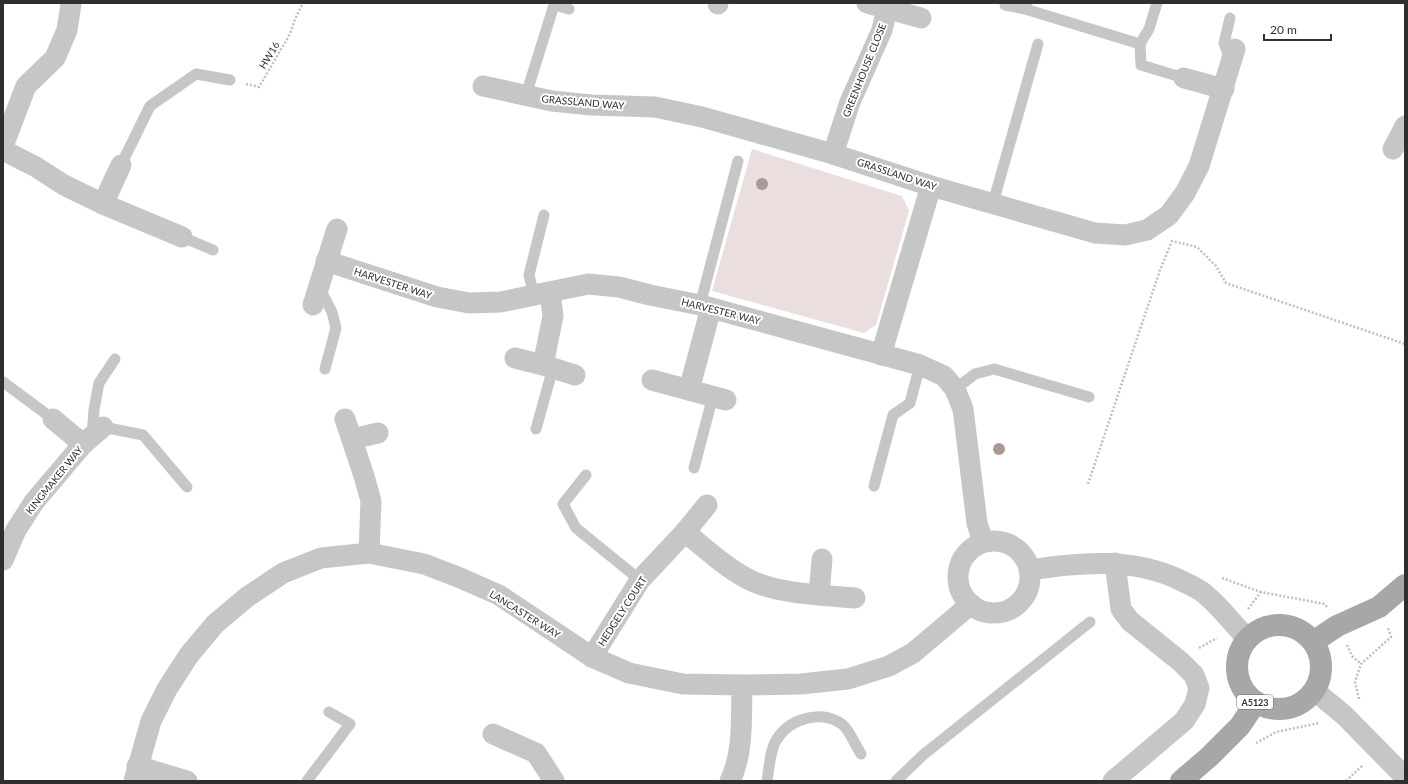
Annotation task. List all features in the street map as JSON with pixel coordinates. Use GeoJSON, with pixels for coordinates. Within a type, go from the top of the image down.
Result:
{"type":"FeatureCollection","features":[{"type":"Feature","properties":{"kind":"main road"},"geometry":{"type":"LineString","coordinates":[[1313,642],[1337,626],[1379,607],[1405,585]]}},
{"type":"Feature","properties":{"kind":"main road"},"geometry":{"type":"LineString","coordinates":[[1248,639],[1257,631],[1281,625],[1293,627],[1304,633],[1313,642],[1319,653],[1322,666],[1320,679],[1315,691]]}},
{"type":"Feature","properties":{"kind":"main road","name":"A5123"},"geometry":{"type":"LineString","coordinates":[[1248,639],[1238,660],[1237,672],[1240,683],[1246,693],[1256,702],[1266,708],[1280,710],[1293,707],[1305,701],[1315,691]]}},
{"type":"Feature","properties":{"kind":"main road","name":"A5123"},"geometry":{"type":"LineString","coordinates":[[1181,781],[1209,757],[1240,726],[1256,702]]}},
{"type":"Feature","properties":{"kind":"street"},"geometry":{"type":"LineString","coordinates":[[3,146],[26,86],[55,58],[67,30],[70,3]]}},
{"type":"Feature","properties":{"kind":"street","name":"GREENHOUSE CLOSE"},"geometry":{"type":"LineString","coordinates":[[867,3],[907,11]]}},
{"type":"Feature","properties":{"kind":"street","name":"GREENHOUSE CLOSE"},"geometry":{"type":"LineString","coordinates":[[833,154],[850,102],[882,30],[907,11]]}},
{"type":"Feature","properties":{"kind":"street","name":"GRASSLAND WAY"},"geometry":{"type":"LineString","coordinates":[[483,86],[552,101],[655,107],[702,117],[833,154],[931,186],[1095,233],[1125,235],[1147,230],[1169,216],[1185,193],[1199,166],[1233,56]]}},
{"type":"Feature","properties":{"kind":"street"},"geometry":{"type":"LineString","coordinates":[[1184,78],[1224,89]]}},
{"type":"Feature","properties":{"kind":"street"},"geometry":{"type":"LineString","coordinates":[[1393,149],[1405,126]]}},
{"type":"Feature","properties":{"kind":"street"},"geometry":{"type":"LineString","coordinates":[[3,150],[36,167],[64,185],[103,204],[182,237]]}},
{"type":"Feature","properties":{"kind":"street"},"geometry":{"type":"LineString","coordinates":[[103,204],[121,166]]}},
{"type":"Feature","properties":{"kind":"street"},"geometry":{"type":"LineString","coordinates":[[881,354],[931,186]]}},
{"type":"Feature","properties":{"kind":"street"},"geometry":{"type":"LineString","coordinates":[[316,296],[337,229]]}},
{"type":"Feature","properties":{"kind":"street","name":"HARVESTER WAY"},"geometry":{"type":"LineString","coordinates":[[326,261],[437,297],[470,303],[501,302],[588,284],[611,286],[706,306],[920,365],[944,376],[955,389],[964,409],[977,523],[983,542]]}},
{"type":"Feature","properties":{"kind":"street"},"geometry":{"type":"LineString","coordinates":[[542,293],[553,316],[548,366]]}},
{"type":"Feature","properties":{"kind":"street"},"geometry":{"type":"LineString","coordinates":[[689,390],[706,306]]}},
{"type":"Feature","properties":{"kind":"street"},"geometry":{"type":"LineString","coordinates":[[515,358],[548,366],[575,375]]}},
{"type":"Feature","properties":{"kind":"street"},"geometry":{"type":"LineString","coordinates":[[652,380],[719,398]]}},
{"type":"Feature","properties":{"kind":"street"},"geometry":{"type":"LineString","coordinates":[[53,419],[93,436]]}},
{"type":"Feature","properties":{"kind":"street"},"geometry":{"type":"LineString","coordinates":[[345,419],[371,501],[369,553]]}},
{"type":"Feature","properties":{"kind":"street"},"geometry":{"type":"LineString","coordinates":[[352,439],[378,433]]}},
{"type":"Feature","properties":{"kind":"street","name":"KINGMAKER WAY"},"geometry":{"type":"LineString","coordinates":[[3,560],[16,530],[34,502],[93,436]]}},
{"type":"Feature","properties":{"kind":"street","name":"HEDGELY COURT"},"geometry":{"type":"LineString","coordinates":[[592,657],[640,580],[685,532],[706,505]]}},
{"type":"Feature","properties":{"kind":"street"},"geometry":{"type":"LineString","coordinates":[[685,532],[728,567],[752,581],[773,588],[819,595],[855,598]]}},
{"type":"Feature","properties":{"kind":"street"},"geometry":{"type":"LineString","coordinates":[[994,541],[1006,543],[1017,549],[1025,559],[1029,570],[1029,582],[1025,594],[1017,604],[1006,610],[994,613],[982,610],[971,604],[962,595],[958,583],[958,570],[963,558],[971,548],[983,542],[994,541]]}},
{"type":"Feature","properties":{"kind":"street","name":"LANCASTER WAY"},"geometry":{"type":"LineString","coordinates":[[136,774],[151,721],[167,689],[189,655],[215,624],[246,597],[282,573],[321,558],[369,553],[424,564],[499,595],[592,657],[629,673],[683,684],[801,684],[848,679],[889,666],[913,653],[971,604]]}},
{"type":"Feature","properties":{"kind":"street"},"geometry":{"type":"LineString","coordinates":[[819,595],[822,559]]}},
{"type":"Feature","properties":{"kind":"street"},"geometry":{"type":"LineString","coordinates":[[1029,570],[1065,564],[1115,563],[1142,567],[1171,576],[1201,591],[1248,639]]}},
{"type":"Feature","properties":{"kind":"street"},"geometry":{"type":"LineString","coordinates":[[1113,781],[1184,721],[1195,704],[1199,688],[1194,675],[1181,662],[1130,621],[1121,609],[1115,563]]}},
{"type":"Feature","properties":{"kind":"street"},"geometry":{"type":"LineString","coordinates":[[730,781],[736,770],[740,745],[742,685]]}},
{"type":"Feature","properties":{"kind":"street"},"geometry":{"type":"LineString","coordinates":[[1315,691],[1345,716],[1405,777]]}},
{"type":"Feature","properties":{"kind":"street"},"geometry":{"type":"LineString","coordinates":[[493,734],[536,753],[554,781]]}},
{"type":"Feature","properties":{"kind":"street"},"geometry":{"type":"LineString","coordinates":[[136,774],[186,781]]}},
{"type":"Feature","properties":{"kind":"lane"},"geometry":{"type":"LineString","coordinates":[[1157,3],[1149,29],[1140,44],[1141,65],[1184,78]]}},
{"type":"Feature","properties":{"kind":"lane"},"geometry":{"type":"LineString","coordinates":[[526,95],[554,5],[569,9]]}},
{"type":"Feature","properties":{"kind":"lane"},"geometry":{"type":"LineString","coordinates":[[1005,5],[1026,6],[1140,44]]}},
{"type":"Feature","properties":{"kind":"lane"},"geometry":{"type":"LineString","coordinates":[[1230,18],[1224,43],[1233,56]]}},
{"type":"Feature","properties":{"kind":"lane"},"geometry":{"type":"LineString","coordinates":[[992,203],[1038,44]]}},
{"type":"Feature","properties":{"kind":"lane"},"geometry":{"type":"LineString","coordinates":[[121,166],[150,106],[196,74],[230,80]]}},
{"type":"Feature","properties":{"kind":"lane"},"geometry":{"type":"LineString","coordinates":[[706,306],[738,161]]}},
{"type":"Feature","properties":{"kind":"lane"},"geometry":{"type":"LineString","coordinates":[[542,293],[529,275],[544,215]]}},
{"type":"Feature","properties":{"kind":"lane"},"geometry":{"type":"LineString","coordinates":[[182,237],[213,250]]}},
{"type":"Feature","properties":{"kind":"lane"},"geometry":{"type":"LineString","coordinates":[[316,296],[332,312],[336,328],[325,369]]}},
{"type":"Feature","properties":{"kind":"lane"},"geometry":{"type":"LineString","coordinates":[[115,359],[99,384],[94,410],[93,436],[143,435],[188,487]]}},
{"type":"Feature","properties":{"kind":"lane"},"geometry":{"type":"LineString","coordinates":[[874,486],[893,415],[910,403],[920,365]]}},
{"type":"Feature","properties":{"kind":"lane"},"geometry":{"type":"LineString","coordinates":[[536,429],[548,366]]}},
{"type":"Feature","properties":{"kind":"lane"},"geometry":{"type":"LineString","coordinates":[[955,389],[975,374],[994,369],[1089,398]]}},
{"type":"Feature","properties":{"kind":"lane"},"geometry":{"type":"LineString","coordinates":[[3,382],[53,419]]}},
{"type":"Feature","properties":{"kind":"lane"},"geometry":{"type":"LineString","coordinates":[[694,468],[719,398]]}},
{"type":"Feature","properties":{"kind":"lane"},"geometry":{"type":"LineString","coordinates":[[586,475],[563,504],[576,528],[640,580]]}},
{"type":"Feature","properties":{"kind":"lane"},"geometry":{"type":"LineString","coordinates":[[896,781],[923,755],[1090,622]]}},
{"type":"Feature","properties":{"kind":"lane"},"geometry":{"type":"LineString","coordinates":[[307,781],[350,724],[329,712]]}},
{"type":"Feature","properties":{"kind":"lane"},"geometry":{"type":"LineString","coordinates":[[767,781],[771,757],[777,739],[791,724],[809,717],[828,717],[843,726],[861,754]]}},
{"type":"Feature","properties":{"kind":"path","name":"HW16"},"geometry":{"type":"LineString","coordinates":[[230,80],[259,87],[290,34],[303,3]]}},
{"type":"Feature","properties":{"kind":"path"},"geometry":{"type":"LineString","coordinates":[[1088,484],[1160,270],[1172,241],[1197,247],[1216,266],[1226,283],[1405,344]]}},
{"type":"Feature","properties":{"kind":"path"},"geometry":{"type":"LineString","coordinates":[[1218,576],[1261,592],[1326,604],[1352,656],[1361,664]]}},
{"type":"Feature","properties":{"kind":"shaded area"},"geometry":{"type":"Polygon","coordinates":[[[752,149],[902,196],[909,211],[876,325],[864,333],[712,291],[752,149]]]}}]}
